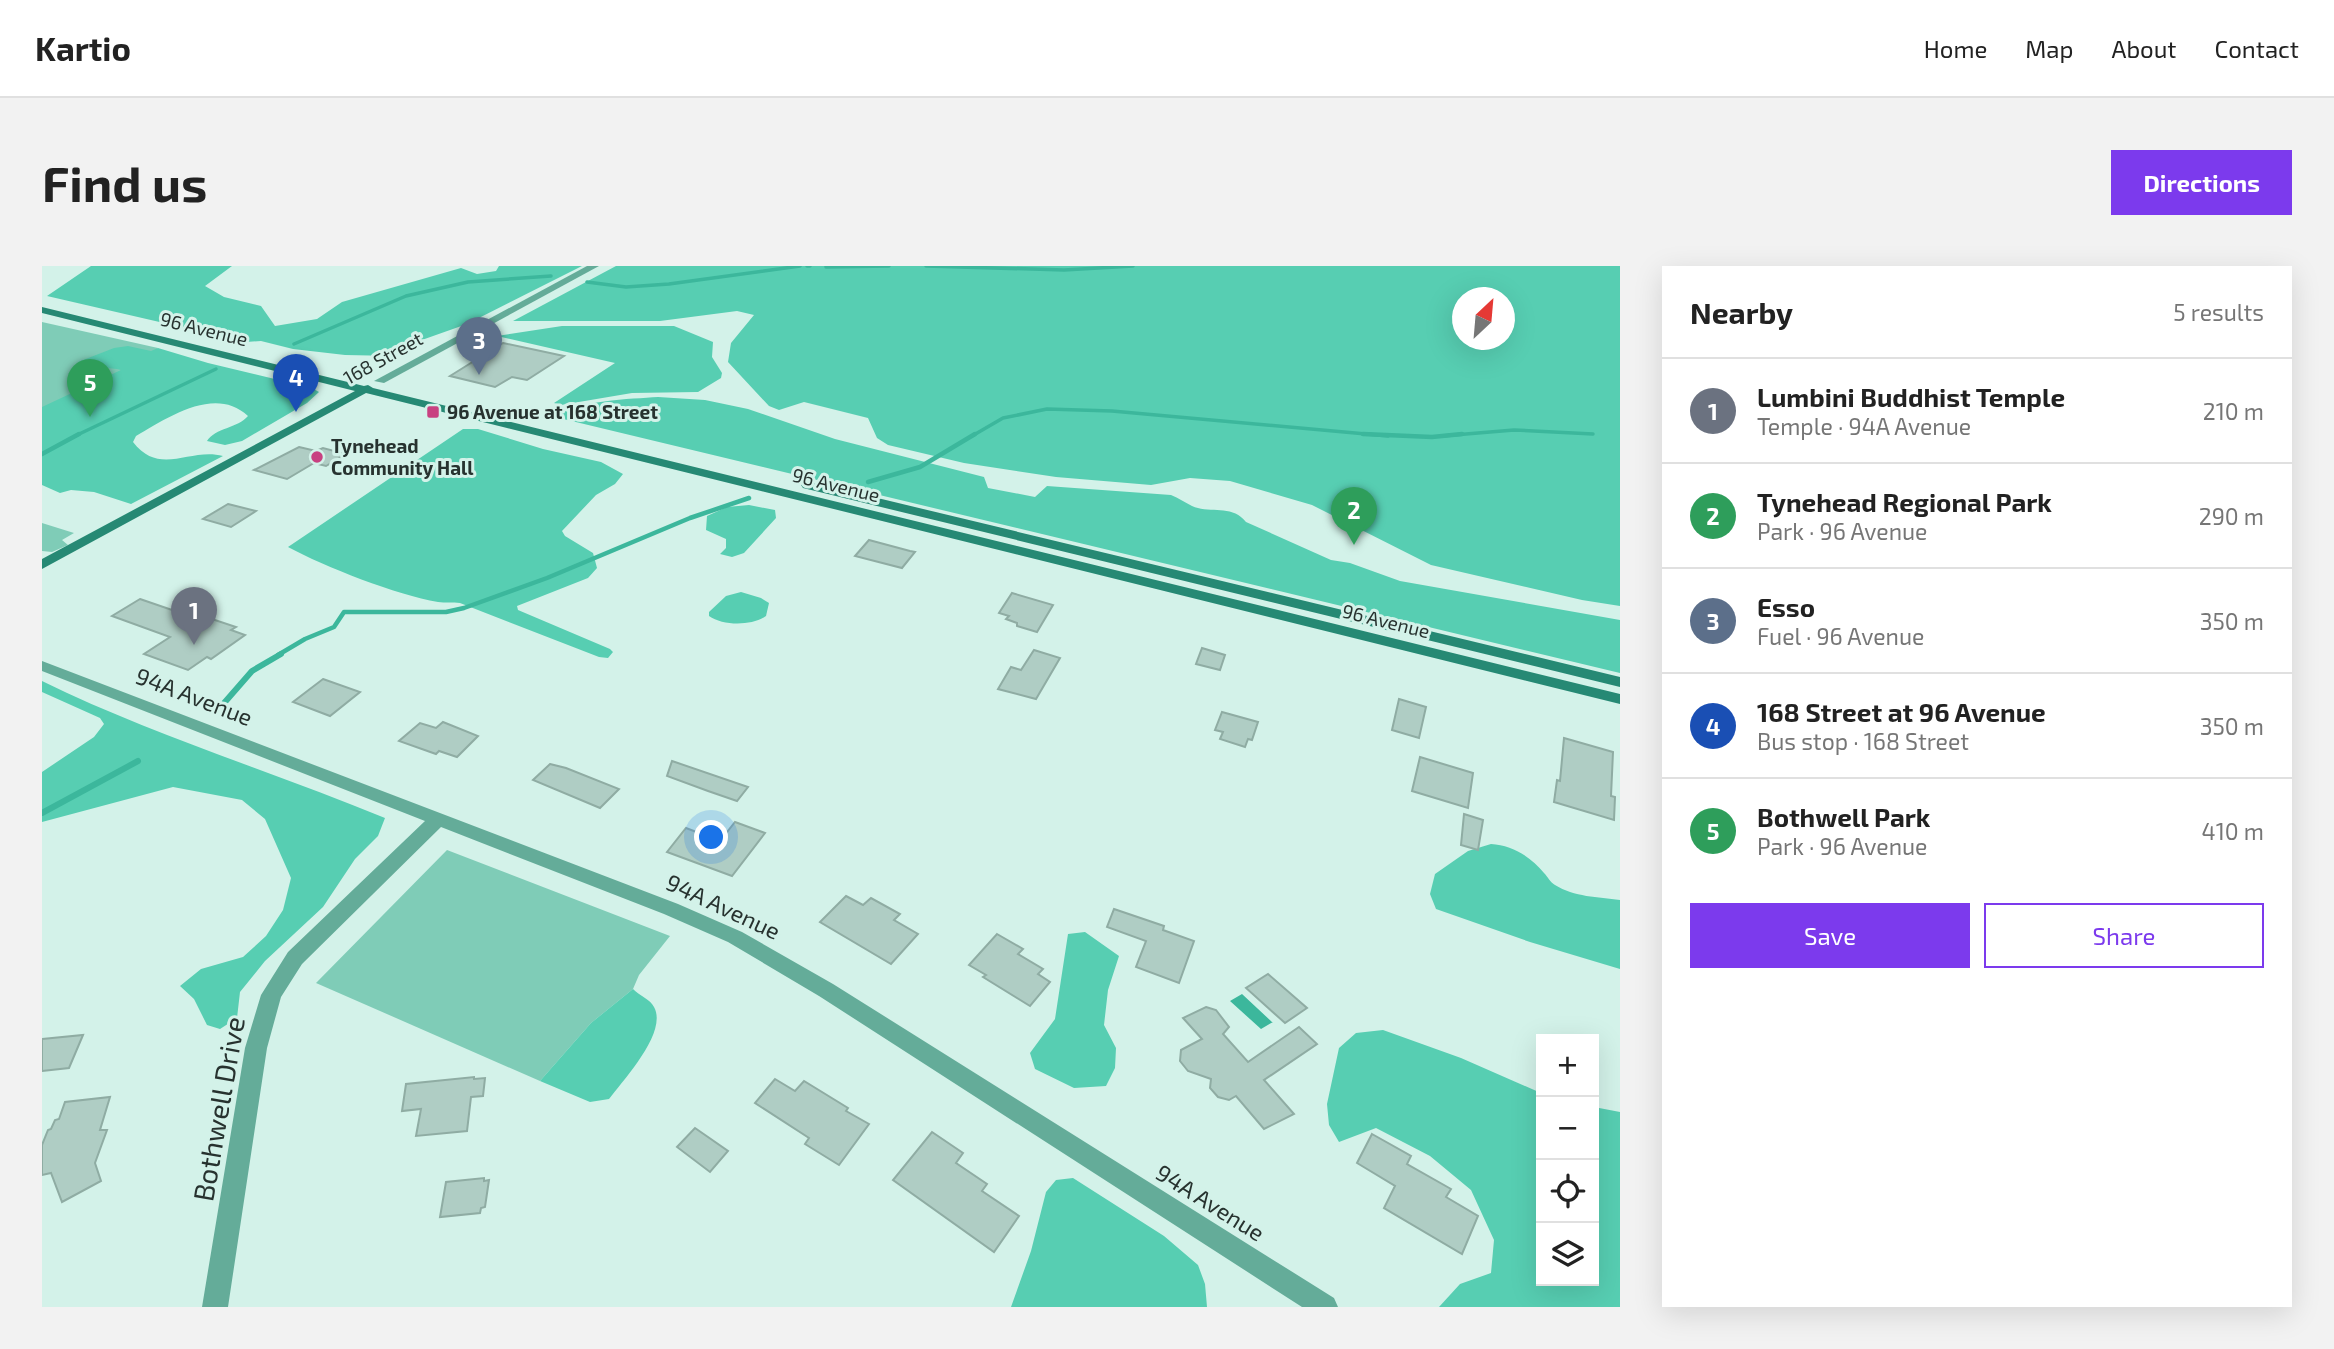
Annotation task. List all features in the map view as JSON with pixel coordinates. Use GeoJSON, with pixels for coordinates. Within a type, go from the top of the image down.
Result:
{"type":"FeatureCollection","features":[{"type":"Feature","properties":{"kind":"main road","name":"96 Avenue"},"geometry":{"type":"LineString","coordinates":[[42,300],[1620,682]]}},
{"type":"Feature","properties":{"kind":"main road","name":"96 Avenue"},"geometry":{"type":"LineString","coordinates":[[42,310],[1620,699]]}},
{"type":"Feature","properties":{"kind":"main road","name":"168 Street"},"geometry":{"type":"LineString","coordinates":[[42,565],[380,382]]}},
{"type":"Feature","properties":{"kind":"street","name":"168 Street"},"geometry":{"type":"LineString","coordinates":[[380,382],[594,266]]}},
{"type":"Feature","properties":{"kind":"street","name":"94A Avenue"},"geometry":{"type":"LineString","coordinates":[[42,666],[671,909],[753,947],[826,990],[1325,1307]]}},
{"type":"Feature","properties":{"kind":"street","name":"Bothwell Drive"},"geometry":{"type":"LineString","coordinates":[[215,1307],[256,1048],[271,995],[295,958],[437,820]]}},
{"type":"Feature","properties":{"kind":"shaded area"},"geometry":{"type":"Polygon","coordinates":[[[91,266],[232,266],[205,286],[224,297],[261,306],[275,326],[317,319],[342,302],[461,268],[477,274],[496,271],[499,266],[582,266],[467,324],[419,341],[418,345],[395,356],[345,355],[293,349],[261,341],[246,342],[47,296],[91,266]]]}},
{"type":"Feature","properties":{"kind":"shaded area"},"geometry":{"type":"Polygon","coordinates":[[[616,266],[1620,266],[1620,606],[1582,600],[1431,565],[1312,505],[1230,481],[1190,478],[1151,485],[1056,477],[964,463],[888,445],[877,438],[868,418],[804,402],[779,410],[769,406],[728,362],[731,343],[754,315],[737,311],[660,321],[513,321],[616,266]]]}},
{"type":"Feature","properties":{"kind":"shaded area"},"geometry":{"type":"Polygon","coordinates":[[[42,322],[158,348],[42,464],[42,322]]]}},
{"type":"Feature","properties":{"kind":"shaded area"},"geometry":{"type":"Polygon","coordinates":[[[562,326],[674,326],[713,342],[712,357],[722,373],[721,378],[698,392],[632,393],[561,405],[554,403],[615,363],[497,336],[562,326]]]}},
{"type":"Feature","properties":{"kind":"shaded area"},"geometry":{"type":"Polygon","coordinates":[[[128,346],[151,351],[158,348],[319,392],[307,403],[242,441],[225,445],[207,441],[215,433],[248,416],[235,407],[221,404],[191,408],[136,436],[133,442],[154,458],[176,459],[211,454],[223,456],[131,504],[94,492],[71,490],[60,493],[42,485],[42,407],[121,370],[78,365],[78,362],[114,348],[128,346]]]}},
{"type":"Feature","properties":{"kind":"shaded area"},"geometry":{"type":"Polygon","coordinates":[[[658,397],[705,400],[748,409],[835,439],[984,477],[988,488],[1035,497],[1047,486],[1171,495],[1199,508],[1234,513],[1246,522],[1331,560],[1350,563],[1400,581],[1620,620],[1620,673],[555,417],[564,411],[590,404],[658,397]]]}},
{"type":"Feature","properties":{"kind":"shaded area"},"geometry":{"type":"Polygon","coordinates":[[[463,429],[478,429],[543,449],[601,462],[623,474],[615,484],[596,495],[562,531],[565,536],[593,553],[597,568],[588,578],[517,606],[518,610],[610,649],[613,652],[608,658],[599,657],[460,603],[438,602],[382,587],[288,547],[463,429]]]}},
{"type":"Feature","properties":{"kind":"shaded area"},"geometry":{"type":"Polygon","coordinates":[[[749,505],[775,510],[776,518],[744,553],[732,557],[720,554],[726,548],[726,539],[706,530],[707,516],[727,507],[749,505]]]}},
{"type":"Feature","properties":{"kind":"shaded area"},"geometry":{"type":"Polygon","coordinates":[[[42,523],[74,533],[62,540],[68,545],[52,552],[42,551],[42,523]]]}},
{"type":"Feature","properties":{"kind":"shaded area"},"geometry":{"type":"Polygon","coordinates":[[[741,592],[769,603],[766,616],[753,622],[738,624],[722,622],[709,616],[709,612],[726,596],[741,592]]]}},
{"type":"Feature","properties":{"kind":"shaded area"},"geometry":{"type":"Polygon","coordinates":[[[42,681],[126,719],[385,818],[378,836],[355,859],[323,907],[265,961],[240,992],[237,1018],[220,1029],[207,1025],[194,999],[180,986],[201,969],[243,957],[266,936],[283,910],[291,878],[265,819],[242,800],[173,787],[42,822],[42,772],[94,737],[104,724],[100,718],[42,692],[42,681]]]}},
{"type":"Feature","properties":{"kind":"shaded area"},"geometry":{"type":"Polygon","coordinates":[[[1491,844],[1506,847],[1527,857],[1553,884],[1562,889],[1586,896],[1620,900],[1620,969],[1530,942],[1436,909],[1430,894],[1435,874],[1468,851],[1491,844]]]}},
{"type":"Feature","properties":{"kind":"shaded area"},"geometry":{"type":"Polygon","coordinates":[[[447,850],[670,936],[639,975],[633,989],[591,1023],[540,1081],[316,983],[447,850]]]}},
{"type":"Feature","properties":{"kind":"shaded area"},"geometry":{"type":"Polygon","coordinates":[[[1085,932],[1119,956],[1108,990],[1104,1025],[1116,1048],[1115,1068],[1106,1086],[1074,1088],[1035,1069],[1030,1053],[1055,1019],[1068,934],[1085,932]]]}},
{"type":"Feature","properties":{"kind":"shaded area"},"geometry":{"type":"Polygon","coordinates":[[[633,989],[654,1007],[657,1017],[655,1029],[634,1068],[609,1099],[590,1102],[540,1081],[591,1023],[633,989]]]}},
{"type":"Feature","properties":{"kind":"shaded area"},"geometry":{"type":"Polygon","coordinates":[[[1242,994],[1273,1022],[1261,1029],[1230,1001],[1242,994]]]}},
{"type":"Feature","properties":{"kind":"shaded area"},"geometry":{"type":"Polygon","coordinates":[[[1383,1030],[1461,1058],[1536,1091],[1536,1286],[1599,1286],[1599,1108],[1620,1112],[1620,1307],[1439,1307],[1460,1284],[1491,1273],[1494,1240],[1471,1190],[1430,1156],[1376,1128],[1339,1142],[1329,1125],[1327,1104],[1339,1048],[1356,1033],[1383,1030]]]}},
{"type":"Feature","properties":{"kind":"shaded area"},"geometry":{"type":"Polygon","coordinates":[[[1073,1178],[1164,1236],[1198,1265],[1205,1284],[1207,1307],[1011,1307],[1031,1251],[1046,1192],[1056,1180],[1073,1178]]]}},
{"type":"Feature","properties":{"kind":"building"},"geometry":{"type":"Polygon","coordinates":[[[503,343],[564,356],[527,380],[512,377],[495,387],[450,376],[503,343]]]}},
{"type":"Feature","properties":{"kind":"building"},"geometry":{"type":"Polygon","coordinates":[[[299,447],[316,451],[323,448],[346,454],[326,466],[314,463],[287,479],[254,470],[299,447]]]}},
{"type":"Feature","properties":{"kind":"building"},"geometry":{"type":"Polygon","coordinates":[[[228,504],[256,511],[231,527],[203,519],[228,504]]]}},
{"type":"Feature","properties":{"kind":"building"},"geometry":{"type":"Polygon","coordinates":[[[869,540],[915,552],[902,568],[855,556],[869,540]]]}},
{"type":"Feature","properties":{"kind":"building"},"geometry":{"type":"Polygon","coordinates":[[[1012,593],[1053,605],[1037,632],[1017,626],[1017,623],[1006,619],[1009,616],[999,613],[1012,593]]]}},
{"type":"Feature","properties":{"kind":"building"},"geometry":{"type":"Polygon","coordinates":[[[140,599],[204,621],[212,619],[236,627],[231,630],[245,635],[211,659],[207,657],[188,670],[144,654],[170,637],[112,616],[140,599]]]}},
{"type":"Feature","properties":{"kind":"building"},"geometry":{"type":"Polygon","coordinates":[[[1202,648],[1225,655],[1220,670],[1196,664],[1202,648]]]}},
{"type":"Feature","properties":{"kind":"building"},"geometry":{"type":"Polygon","coordinates":[[[1034,650],[1060,658],[1036,699],[998,689],[1011,667],[1021,670],[1034,650]]]}},
{"type":"Feature","properties":{"kind":"building"},"geometry":{"type":"Polygon","coordinates":[[[323,679],[360,692],[330,716],[293,702],[323,679]]]}},
{"type":"Feature","properties":{"kind":"building"},"geometry":{"type":"Polygon","coordinates":[[[1399,699],[1426,707],[1419,738],[1392,730],[1399,699]]]}},
{"type":"Feature","properties":{"kind":"building"},"geometry":{"type":"Polygon","coordinates":[[[1222,712],[1258,722],[1252,740],[1248,739],[1245,747],[1220,739],[1223,732],[1215,730],[1222,712]]]}},
{"type":"Feature","properties":{"kind":"building"},"geometry":{"type":"Polygon","coordinates":[[[443,722],[478,736],[457,757],[439,751],[436,754],[399,741],[420,723],[436,728],[443,722]]]}},
{"type":"Feature","properties":{"kind":"building"},"geometry":{"type":"Polygon","coordinates":[[[1564,738],[1613,752],[1611,796],[1615,797],[1614,820],[1554,802],[1557,780],[1560,781],[1564,738]]]}},
{"type":"Feature","properties":{"kind":"building"},"geometry":{"type":"Polygon","coordinates":[[[1420,757],[1473,773],[1468,808],[1412,791],[1420,757]]]}},
{"type":"Feature","properties":{"kind":"building"},"geometry":{"type":"Polygon","coordinates":[[[672,761],[748,787],[737,801],[667,776],[672,761]]]}},
{"type":"Feature","properties":{"kind":"building"},"geometry":{"type":"Polygon","coordinates":[[[550,764],[619,789],[600,808],[533,780],[550,764]]]}},
{"type":"Feature","properties":{"kind":"building"},"geometry":{"type":"Polygon","coordinates":[[[1464,814],[1483,820],[1478,850],[1461,845],[1464,814]]]}},
{"type":"Feature","properties":{"kind":"building"},"geometry":{"type":"Polygon","coordinates":[[[735,822],[765,833],[732,876],[667,852],[686,828],[720,841],[735,822]]]}},
{"type":"Feature","properties":{"kind":"building"},"geometry":{"type":"Polygon","coordinates":[[[846,896],[863,905],[871,898],[900,914],[894,920],[918,934],[891,964],[820,922],[846,896]]]}},
{"type":"Feature","properties":{"kind":"building"},"geometry":{"type":"Polygon","coordinates":[[[1114,909],[1164,926],[1163,930],[1194,941],[1179,983],[1136,967],[1146,941],[1107,927],[1114,909]]]}},
{"type":"Feature","properties":{"kind":"building"},"geometry":{"type":"Polygon","coordinates":[[[997,934],[1023,949],[1018,954],[1043,969],[1038,974],[1050,982],[1030,1006],[983,977],[986,975],[969,965],[997,934]]]}},
{"type":"Feature","properties":{"kind":"building"},"geometry":{"type":"Polygon","coordinates":[[[1268,974],[1307,1008],[1285,1023],[1246,988],[1268,974]]]}},
{"type":"Feature","properties":{"kind":"building"},"geometry":{"type":"Polygon","coordinates":[[[1206,1007],[1216,1010],[1229,1027],[1223,1034],[1248,1062],[1299,1027],[1317,1044],[1264,1080],[1294,1114],[1264,1129],[1236,1096],[1229,1100],[1218,1097],[1210,1088],[1211,1079],[1188,1071],[1180,1061],[1181,1050],[1202,1039],[1183,1018],[1206,1007]]]}},
{"type":"Feature","properties":{"kind":"building"},"geometry":{"type":"Polygon","coordinates":[[[83,1035],[69,1068],[42,1071],[42,1039],[83,1035]]]}},
{"type":"Feature","properties":{"kind":"building"},"geometry":{"type":"Polygon","coordinates":[[[485,1078],[483,1096],[471,1097],[467,1131],[416,1136],[421,1109],[402,1111],[406,1084],[485,1078]]]}},
{"type":"Feature","properties":{"kind":"building"},"geometry":{"type":"Polygon","coordinates":[[[775,1079],[795,1091],[804,1081],[869,1124],[839,1165],[805,1144],[809,1138],[755,1103],[775,1079]]]}},
{"type":"Feature","properties":{"kind":"building"},"geometry":{"type":"Polygon","coordinates":[[[110,1097],[100,1130],[107,1130],[95,1163],[101,1181],[62,1202],[51,1173],[42,1175],[42,1145],[48,1130],[55,1120],[59,1119],[65,1102],[110,1097]]]}},
{"type":"Feature","properties":{"kind":"building"},"geometry":{"type":"Polygon","coordinates":[[[695,1128],[728,1151],[710,1172],[677,1147],[695,1128]]]}},
{"type":"Feature","properties":{"kind":"building"},"geometry":{"type":"Polygon","coordinates":[[[932,1132],[963,1153],[956,1163],[987,1184],[982,1191],[1019,1216],[994,1252],[893,1180],[932,1132]]]}},
{"type":"Feature","properties":{"kind":"building"},"geometry":{"type":"Polygon","coordinates":[[[1372,1134],[1411,1156],[1407,1164],[1451,1189],[1446,1197],[1478,1216],[1462,1254],[1384,1208],[1395,1186],[1357,1163],[1372,1134]]]}},
{"type":"Feature","properties":{"kind":"building"},"geometry":{"type":"Polygon","coordinates":[[[484,1178],[484,1181],[489,1180],[485,1207],[481,1208],[480,1213],[440,1217],[446,1182],[484,1178]]]}},
{"type":"Feature","properties":{"kind":"waterway"},"geometry":{"type":"LineString","coordinates":[[587,282],[626,287],[669,284],[800,266]]}},
{"type":"Feature","properties":{"kind":"waterway"},"geometry":{"type":"LineString","coordinates":[[826,267],[889,266]]}},
{"type":"Feature","properties":{"kind":"waterway"},"geometry":{"type":"LineString","coordinates":[[926,266],[1064,270],[1133,266]]}},
{"type":"Feature","properties":{"kind":"waterway"},"geometry":{"type":"LineString","coordinates":[[294,344],[406,296],[468,282],[551,276]]}},
{"type":"Feature","properties":{"kind":"waterway"},"geometry":{"type":"LineString","coordinates":[[77,435],[216,369]]}},
{"type":"Feature","properties":{"kind":"waterway"},"geometry":{"type":"LineString","coordinates":[[972,436],[1003,418],[1047,409],[1112,411],[1369,434]]}},
{"type":"Feature","properties":{"kind":"waterway"},"geometry":{"type":"LineString","coordinates":[[1442,436],[1514,430],[1593,434]]}},
{"type":"Feature","properties":{"kind":"waterway"},"geometry":{"type":"LineString","coordinates":[[868,482],[920,467],[975,434]]}},
{"type":"Feature","properties":{"kind":"waterway"},"geometry":{"type":"LineString","coordinates":[[1363,434],[1369,434]]}},
{"type":"Feature","properties":{"kind":"waterway"},"geometry":{"type":"LineString","coordinates":[[1369,434],[1442,436]]}},
{"type":"Feature","properties":{"kind":"waterway"},"geometry":{"type":"LineString","coordinates":[[1369,434],[1388,436]]}},
{"type":"Feature","properties":{"kind":"waterway"},"geometry":{"type":"LineString","coordinates":[[1442,436],[1462,434]]}},
{"type":"Feature","properties":{"kind":"waterway"},"geometry":{"type":"LineString","coordinates":[[42,454],[77,435]]}},
{"type":"Feature","properties":{"kind":"waterway"},"geometry":{"type":"LineString","coordinates":[[278,655],[305,639],[334,627],[344,612],[446,612],[464,608],[547,578],[690,518],[749,498]]}},
{"type":"Feature","properties":{"kind":"waterway"},"geometry":{"type":"LineString","coordinates":[[218,710],[252,671],[281,654]]}},
{"type":"Feature","properties":{"kind":"waterway"},"geometry":{"type":"LineString","coordinates":[[42,813],[138,761]]}},
{"type":"Feature","properties":{"kind":"place","name":"Esso"},"geometry":{"type":"Point","coordinates":[479,375]}},
{"type":"Feature","properties":{"kind":"place","name":"168 Street at 96 Avenue"},"geometry":{"type":"Point","coordinates":[296,412]}},
{"type":"Feature","properties":{"kind":"place","name":"96 Avenue at 168 Street"},"geometry":{"type":"Point","coordinates":[433,412]}},
{"type":"Feature","properties":{"kind":"place","name":"Bothwell Park"},"geometry":{"type":"Point","coordinates":[90,417]}},
{"type":"Feature","properties":{"kind":"place","name":"Tynehead Community Hall"},"geometry":{"type":"Point","coordinates":[317,457]}},
{"type":"Feature","properties":{"kind":"place","name":"Tynehead Regional Park"},"geometry":{"type":"Point","coordinates":[1354,545]}},
{"type":"Feature","properties":{"kind":"place","name":"Lumbini Buddhist Temple"},"geometry":{"type":"Point","coordinates":[194,645]}}]}
